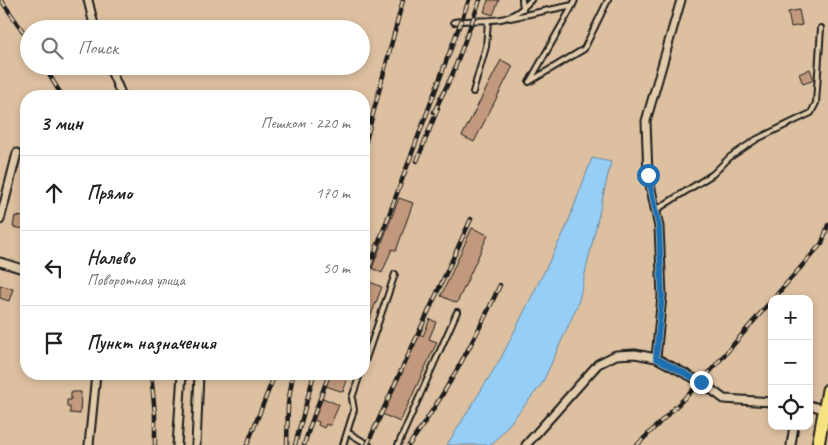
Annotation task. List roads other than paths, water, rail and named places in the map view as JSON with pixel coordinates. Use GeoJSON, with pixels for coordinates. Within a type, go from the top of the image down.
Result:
{"type":"FeatureCollection","features":[{"type":"Feature","properties":{"kind":"main road"},"geometry":{"type":"LineString","coordinates":[[818,445],[823,409],[828,390]]}},
{"type":"Feature","properties":{"kind":"street"},"geometry":{"type":"LineString","coordinates":[[88,0],[93,20]]}},
{"type":"Feature","properties":{"kind":"street"},"geometry":{"type":"LineString","coordinates":[[656,358],[662,296],[659,227],[648,175],[646,121],[681,0]]}},
{"type":"Feature","properties":{"kind":"street"},"geometry":{"type":"LineString","coordinates":[[113,75],[119,90]]}},
{"type":"Feature","properties":{"kind":"street"},"geometry":{"type":"LineString","coordinates":[[0,220],[17,154]]}},
{"type":"Feature","properties":{"kind":"street"},"geometry":{"type":"LineString","coordinates":[[0,262],[20,268]]}},
{"type":"Feature","properties":{"kind":"street"},"geometry":{"type":"LineString","coordinates":[[526,445],[598,364],[616,355],[634,354],[656,358],[701,382],[724,399],[768,402]]}},
{"type":"Feature","properties":{"kind":"street"},"geometry":{"type":"LineString","coordinates":[[89,445],[95,380]]}},
{"type":"Feature","properties":{"kind":"street"},"geometry":{"type":"LineString","coordinates":[[177,445],[182,380]]}},
{"type":"Feature","properties":{"kind":"street"},"geometry":{"type":"LineString","coordinates":[[196,445],[199,380]]}},
{"type":"Feature","properties":{"kind":"street"},"geometry":{"type":"LineString","coordinates":[[813,407],[823,409]]}},
{"type":"Feature","properties":{"kind":"street"},"geometry":{"type":"LineString","coordinates":[[791,445],[793,430]]}},
{"type":"Feature","properties":{"kind":"lane"},"geometry":{"type":"LineString","coordinates":[[522,0],[523,9]]}},
{"type":"Feature","properties":{"kind":"lane"},"geometry":{"type":"LineString","coordinates":[[507,19],[523,9],[531,0]]}},
{"type":"Feature","properties":{"kind":"lane"},"geometry":{"type":"LineString","coordinates":[[575,0],[529,82],[584,49],[608,0]]}},
{"type":"Feature","properties":{"kind":"lane"},"geometry":{"type":"LineString","coordinates":[[454,22],[507,19],[573,5]]}},
{"type":"Feature","properties":{"kind":"lane"},"geometry":{"type":"LineString","coordinates":[[473,92],[486,47],[488,21]]}},
{"type":"Feature","properties":{"kind":"lane"},"geometry":{"type":"LineString","coordinates":[[656,210],[713,174],[730,157],[757,139],[810,113],[816,103],[821,28]]}},
{"type":"Feature","properties":{"kind":"lane"},"geometry":{"type":"LineString","coordinates":[[370,347],[395,274]]}},
{"type":"Feature","properties":{"kind":"lane"},"geometry":{"type":"LineString","coordinates":[[398,445],[457,312]]}},
{"type":"Feature","properties":{"kind":"lane"},"geometry":{"type":"LineString","coordinates":[[343,445],[354,410],[352,398],[358,380]]}},
{"type":"Feature","properties":{"kind":"lane"},"geometry":{"type":"LineString","coordinates":[[347,432],[369,445]]}},
{"type":"Feature","properties":{"kind":"water"},"geometry":{"type":"Polygon","coordinates":[[[592,158],[611,162],[578,304],[542,384],[492,445],[447,445],[501,358],[566,228],[592,158]]]}},
{"type":"Feature","properties":{"kind":"railway"},"geometry":{"type":"LineString","coordinates":[[1,0],[20,27]]}},
{"type":"Feature","properties":{"kind":"railway"},"geometry":{"type":"LineString","coordinates":[[370,125],[403,0]]}},
{"type":"Feature","properties":{"kind":"railway"},"geometry":{"type":"LineString","coordinates":[[370,266],[469,0]]}},
{"type":"Feature","properties":{"kind":"railway"},"geometry":{"type":"LineString","coordinates":[[434,112],[453,73],[480,0]]}},
{"type":"Feature","properties":{"kind":"railway"},"geometry":{"type":"LineString","coordinates":[[49,75],[58,90]]}},
{"type":"Feature","properties":{"kind":"railway"},"geometry":{"type":"LineString","coordinates":[[417,161],[438,108]]}},
{"type":"Feature","properties":{"kind":"railway"},"geometry":{"type":"LineString","coordinates":[[367,445],[471,219]]}},
{"type":"Feature","properties":{"kind":"railway"},"geometry":{"type":"LineString","coordinates":[[776,295],[822,243],[828,225]]}},
{"type":"Feature","properties":{"kind":"railway"},"geometry":{"type":"LineString","coordinates":[[409,445],[435,407],[458,368],[500,285]]}},
{"type":"Feature","properties":{"kind":"railway"},"geometry":{"type":"LineString","coordinates":[[637,445],[701,382],[768,305]]}},
{"type":"Feature","properties":{"kind":"railway"},"geometry":{"type":"LineString","coordinates":[[152,380],[155,414],[155,445]]}},
{"type":"Feature","properties":{"kind":"railway"},"geometry":{"type":"LineString","coordinates":[[247,445],[273,380]]}},
{"type":"Feature","properties":{"kind":"railway"},"geometry":{"type":"LineString","coordinates":[[287,445],[288,404],[292,380]]}},
{"type":"Feature","properties":{"kind":"railway"},"geometry":{"type":"LineString","coordinates":[[295,445],[312,380]]}},
{"type":"Feature","properties":{"kind":"railway"},"geometry":{"type":"LineString","coordinates":[[304,445],[327,380]]}}]}
